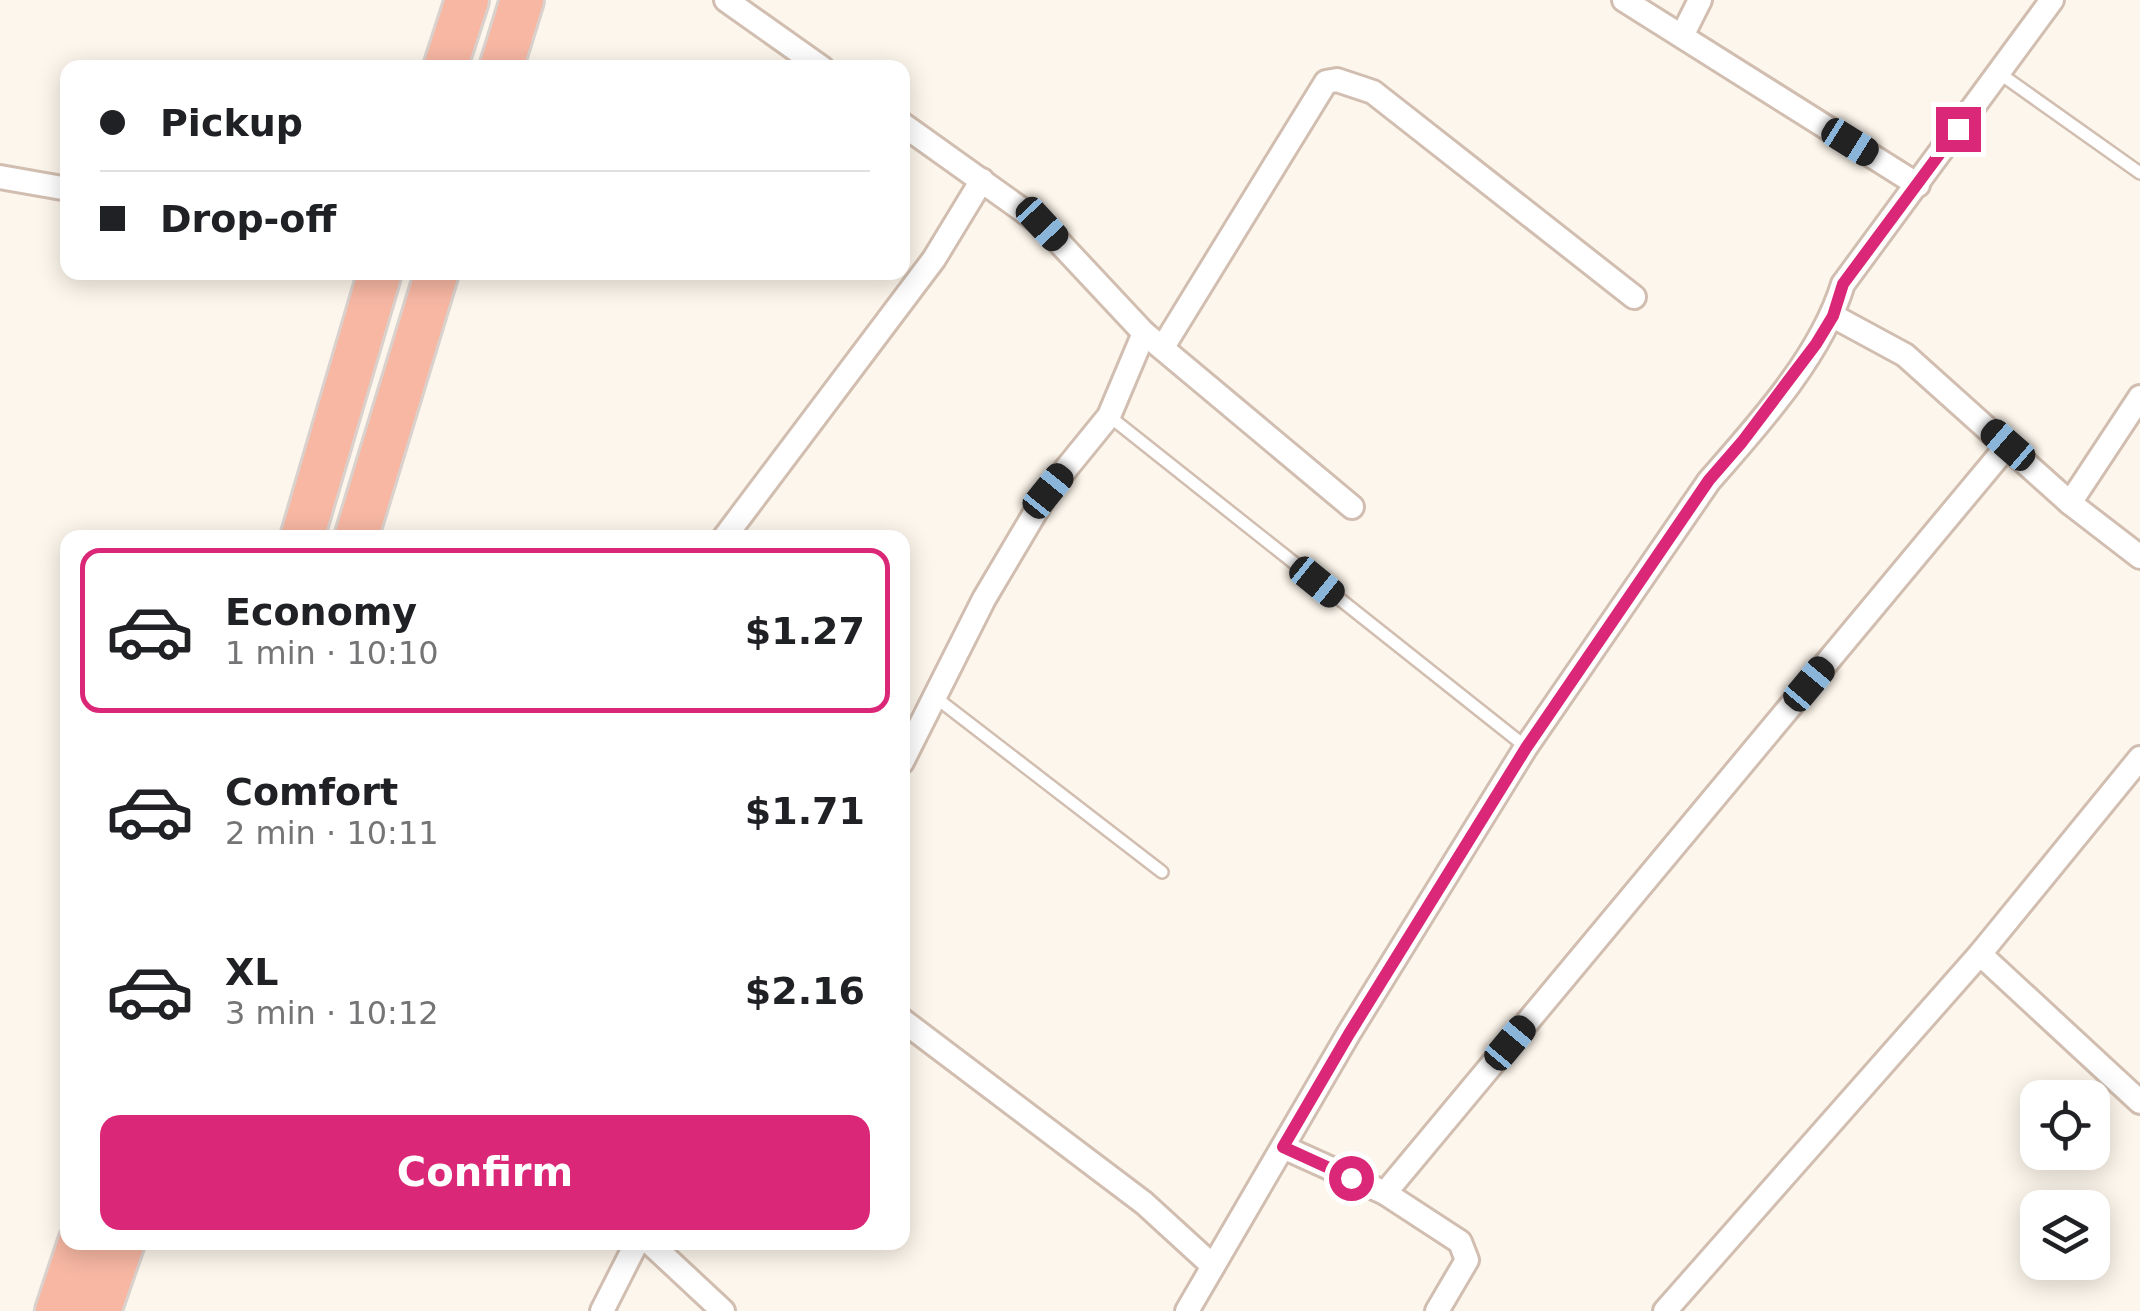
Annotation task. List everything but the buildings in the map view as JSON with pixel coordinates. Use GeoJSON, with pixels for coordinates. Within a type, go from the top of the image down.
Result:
{"type":"FeatureCollection","features":[{"type":"Feature","properties":{"kind":"highway"},"geometry":{"type":"LineString","coordinates":[[447,60],[466,0]]}},
{"type":"Feature","properties":{"kind":"highway"},"geometry":{"type":"LineString","coordinates":[[503,60],[522,0]]}},
{"type":"Feature","properties":{"kind":"highway"},"geometry":{"type":"LineString","coordinates":[[304,530],[378,280]]}},
{"type":"Feature","properties":{"kind":"highway"},"geometry":{"type":"LineString","coordinates":[[358,530],[436,280]]}},
{"type":"Feature","properties":{"kind":"highway"},"geometry":{"type":"LineString","coordinates":[[58,1311],[77,1250]]}},
{"type":"Feature","properties":{"kind":"highway"},"geometry":{"type":"LineString","coordinates":[[99,1311],[120,1250]]}},
{"type":"Feature","properties":{"kind":"street"},"geometry":{"type":"LineString","coordinates":[[726,0],[811,60]]}},
{"type":"Feature","properties":{"kind":"street"},"geometry":{"type":"LineString","coordinates":[[1624,0],[1918,184]]}},
{"type":"Feature","properties":{"kind":"street"},"geometry":{"type":"LineString","coordinates":[[1682,36],[1700,0]]}},
{"type":"Feature","properties":{"kind":"street"},"geometry":{"type":"LineString","coordinates":[[1187,1311],[1349,1034],[1526,748],[1709,480],[1774,400],[1833,316],[1843,284],[2052,0]]}},
{"type":"Feature","properties":{"kind":"street"},"geometry":{"type":"LineString","coordinates":[[910,746],[984,599],[1048,491],[1108,416],[1153,340],[1326,82],[1337,80],[1373,92],[1634,297]]}},
{"type":"Feature","properties":{"kind":"street"},"geometry":{"type":"LineString","coordinates":[[910,130],[1042,224],[1153,340],[1352,508]]}},
{"type":"Feature","properties":{"kind":"street"},"geometry":{"type":"LineString","coordinates":[[0,177],[60,188]]}},
{"type":"Feature","properties":{"kind":"street"},"geometry":{"type":"LineString","coordinates":[[730,530],[934,260],[982,180]]}},
{"type":"Feature","properties":{"kind":"street"},"geometry":{"type":"LineString","coordinates":[[1833,316],[1906,356],[2070,502],[2140,558]]}},
{"type":"Feature","properties":{"kind":"street"},"geometry":{"type":"LineString","coordinates":[[2070,502],[2140,398]]}},
{"type":"Feature","properties":{"kind":"street"},"geometry":{"type":"LineString","coordinates":[[1385,1193],[2008,445]]}},
{"type":"Feature","properties":{"kind":"street"},"geometry":{"type":"LineString","coordinates":[[1666,1311],[1980,954],[2140,758]]}},
{"type":"Feature","properties":{"kind":"street"},"geometry":{"type":"LineString","coordinates":[[1980,954],[2140,1102]]}},
{"type":"Feature","properties":{"kind":"street"},"geometry":{"type":"LineString","coordinates":[[910,1026],[1144,1202],[1213,1266]]}},
{"type":"Feature","properties":{"kind":"street"},"geometry":{"type":"LineString","coordinates":[[1283,1147],[1385,1193],[1460,1242],[1467,1260],[1437,1311]]}},
{"type":"Feature","properties":{"kind":"street"},"geometry":{"type":"LineString","coordinates":[[602,1311],[632,1250]]}},
{"type":"Feature","properties":{"kind":"street"},"geometry":{"type":"LineString","coordinates":[[658,1250],[723,1311]]}},
{"type":"Feature","properties":{"kind":"lane"},"geometry":{"type":"LineString","coordinates":[[1999,73],[2140,172]]}},
{"type":"Feature","properties":{"kind":"lane"},"geometry":{"type":"LineString","coordinates":[[1108,416],[1526,748]]}},
{"type":"Feature","properties":{"kind":"lane"},"geometry":{"type":"LineString","coordinates":[[935,696],[1162,872]]}},
{"type":"Feature","properties":{"kind":"route"},"geometry":{"type":"LineString","coordinates":[[1351,1178],[1283,1147],[1526,748],[1709,480],[1816,344],[1833,316],[1843,284],[1958,129]]}}]}
